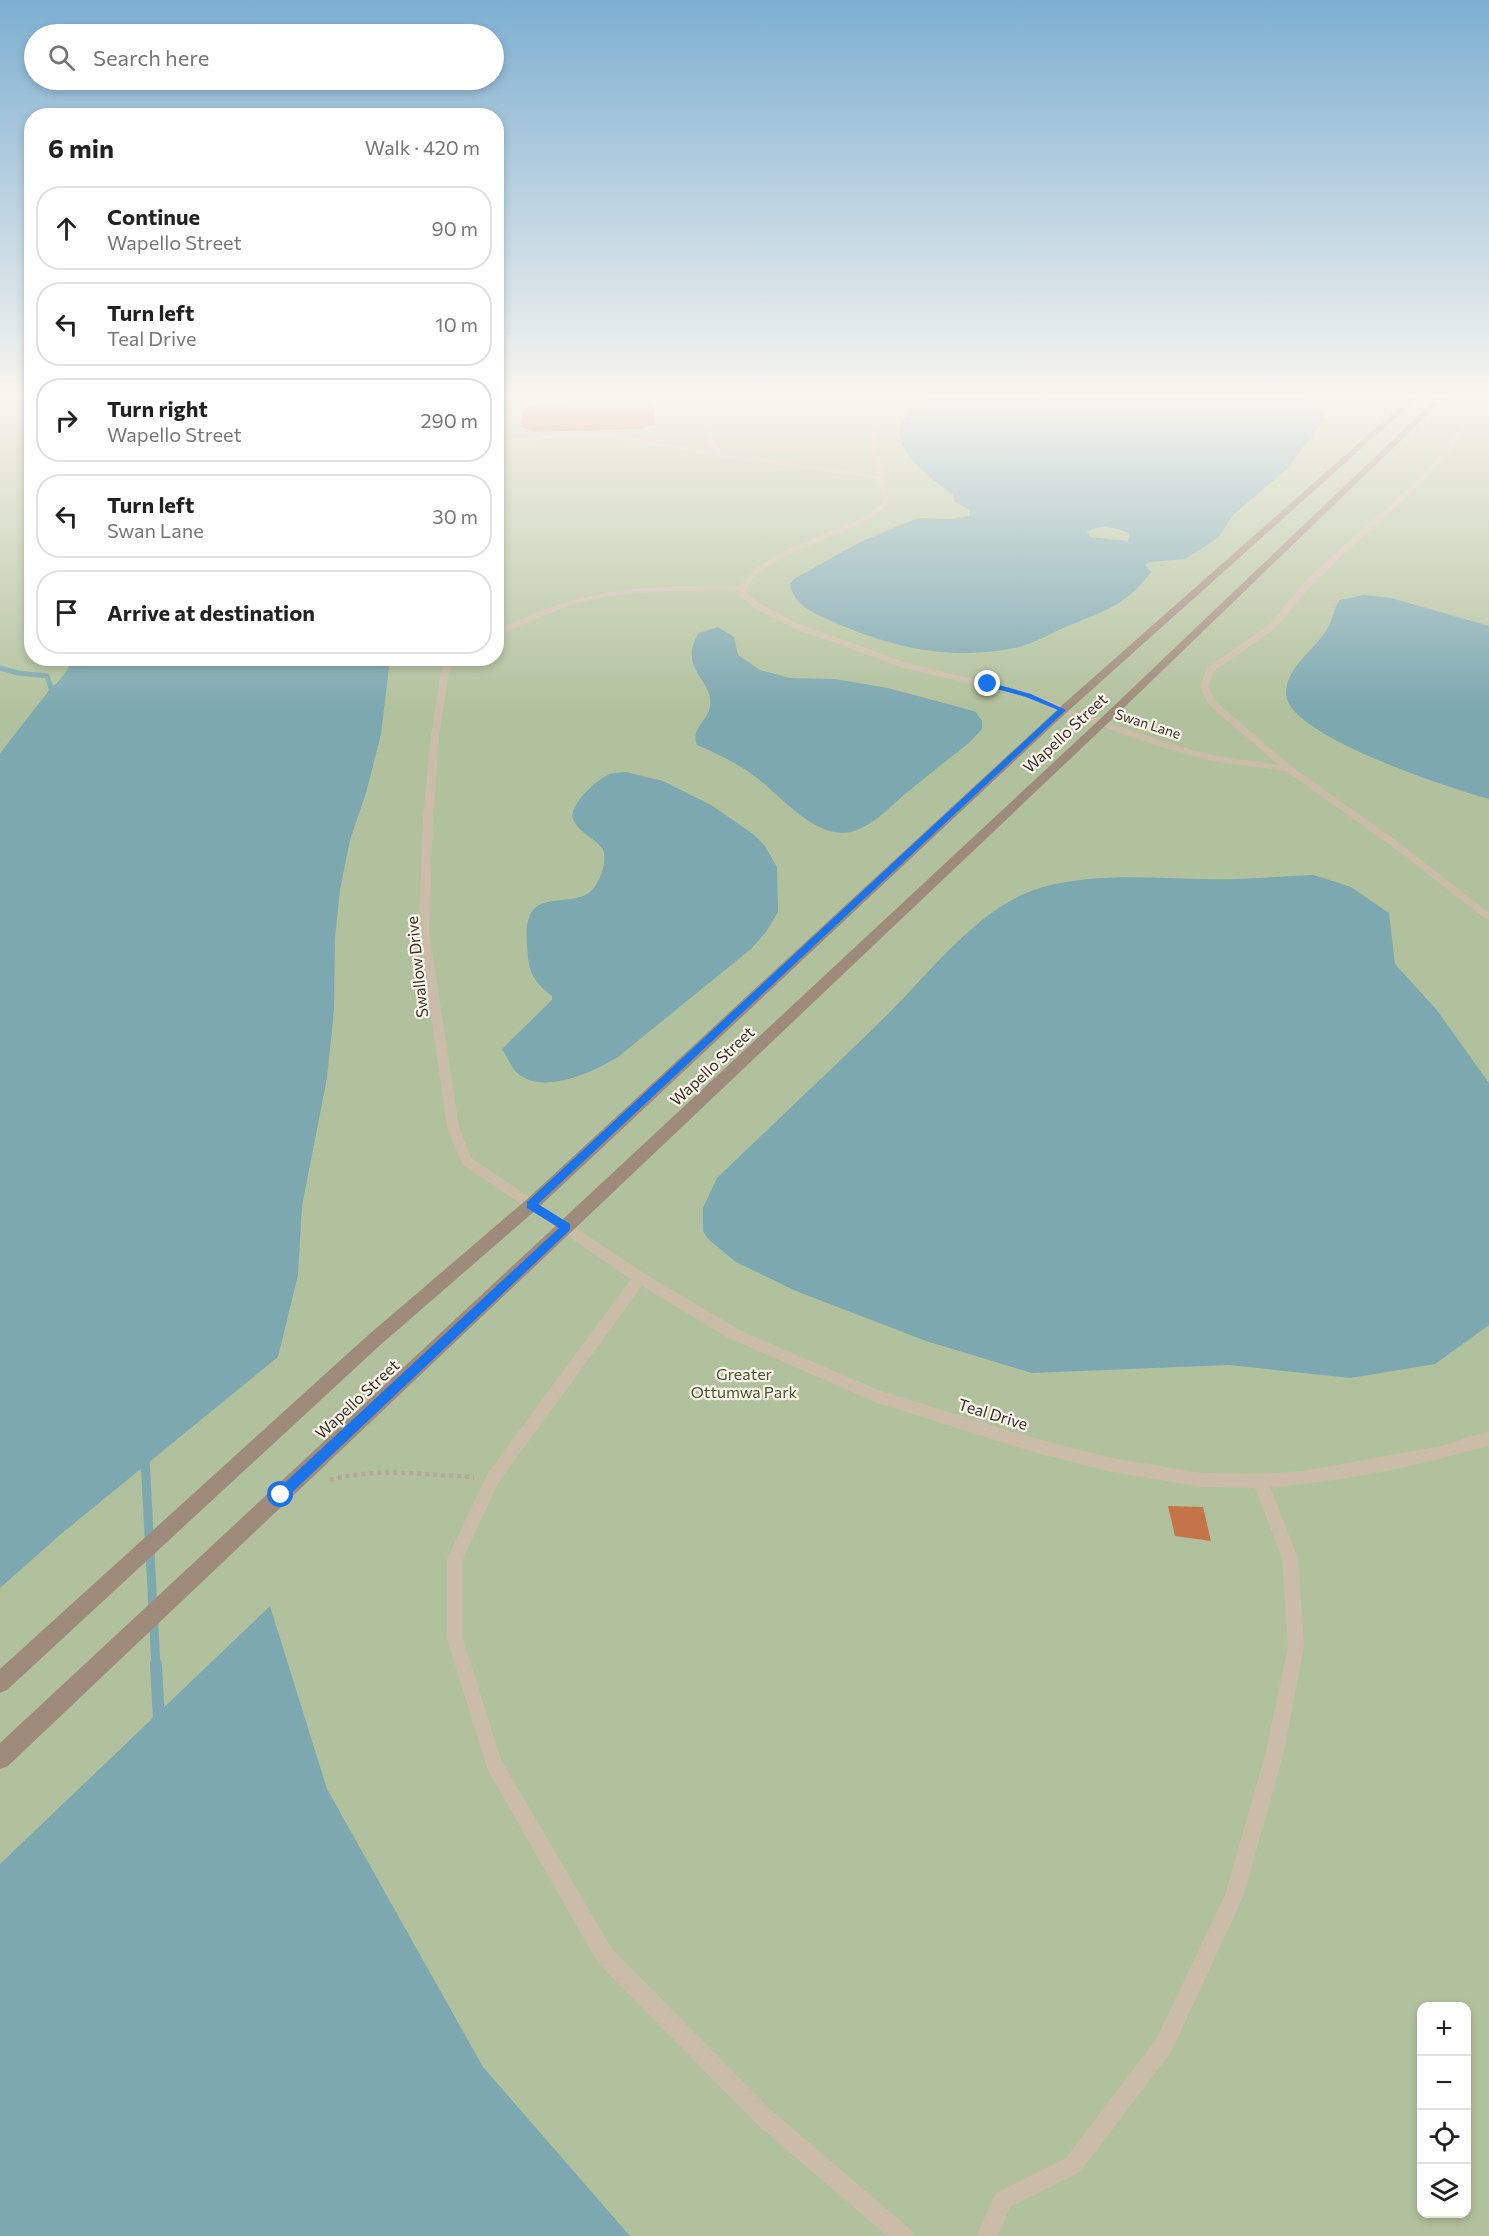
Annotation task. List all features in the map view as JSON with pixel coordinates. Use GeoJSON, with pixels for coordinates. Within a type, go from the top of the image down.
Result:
{"type":"FeatureCollection","features":[{"type":"Feature","properties":{"kind":"main road","name":"Wapello Street"},"geometry":{"type":"LineString","coordinates":[[0,1683],[364,1350],[531,1205],[1063,710],[1298,500]]}},
{"type":"Feature","properties":{"kind":"main road","name":"Wapello Street"},"geometry":{"type":"LineString","coordinates":[[0,1758],[1102,723],[1333,500]]}},
{"type":"Feature","properties":{"kind":"lane"},"geometry":{"type":"LineString","coordinates":[[504,629],[543,612],[580,600],[638,592],[743,588],[751,574],[874,515],[885,500]]}},
{"type":"Feature","properties":{"kind":"lane"},"geometry":{"type":"LineString","coordinates":[[1289,769],[1212,703],[1204,687],[1210,670],[1273,626],[1311,580],[1399,500]]}},
{"type":"Feature","properties":{"kind":"lane","name":"Swan Lane"},"geometry":{"type":"LineString","coordinates":[[743,588],[742,593],[757,606],[796,626],[907,666],[1029,695],[1063,710],[1215,759],[1289,769],[1392,842],[1489,918]]}},
{"type":"Feature","properties":{"kind":"lane","name":"Swallow Drive"},"geometry":{"type":"LineString","coordinates":[[445,666],[435,736],[428,817],[424,931],[453,1127],[466,1161],[531,1205]]}},
{"type":"Feature","properties":{"kind":"lane","name":"Teal Drive"},"geometry":{"type":"LineString","coordinates":[[531,1205],[640,1278],[734,1334],[875,1396],[1027,1443],[1107,1464],[1202,1480],[1260,1481],[1303,1478],[1441,1453],[1489,1438]]}},
{"type":"Feature","properties":{"kind":"lane"},"geometry":{"type":"LineString","coordinates":[[640,1278],[494,1478],[455,1558],[455,1638],[494,1764],[605,1956],[765,2118],[903,2236]]}},
{"type":"Feature","properties":{"kind":"lane"},"geometry":{"type":"LineString","coordinates":[[987,2236],[1003,2200],[1073,2165],[1164,2045],[1234,1897],[1275,1752],[1296,1646],[1290,1558],[1260,1481]]}},
{"type":"Feature","properties":{"kind":"path"},"geometry":{"type":"LineString","coordinates":[[323,1482],[344,1475],[381,1470],[434,1476],[494,1478]]}},
{"type":"Feature","properties":{"kind":"green space","name":"Greater Ottumwa Park"},"geometry":{"type":"Polygon","coordinates":[[[0,500],[24,500],[24,666],[504,666],[504,500],[1489,500],[1489,2236],[0,2236],[0,760],[58,681],[0,753],[0,500]]]}},
{"type":"Feature","properties":{"kind":"water"},"geometry":{"type":"Polygon","coordinates":[[[1250,500],[1234,514],[1218,538],[1185,559],[1151,562],[1145,565],[1151,572],[1132,593],[1121,601],[1110,608],[1020,647],[968,653],[924,650],[901,645],[858,632],[814,613],[801,604],[792,592],[790,584],[794,579],[860,542],[918,518],[951,519],[969,516],[970,510],[955,502],[1250,500]],[[1105,526],[1087,531],[1090,537],[1128,541],[1130,536],[1127,532],[1105,526]]]}},
{"type":"Feature","properties":{"kind":"water"},"geometry":{"type":"Polygon","coordinates":[[[1364,595],[1391,598],[1489,626],[1489,799],[1409,772],[1341,743],[1313,727],[1294,710],[1286,694],[1292,673],[1326,631],[1340,600],[1364,595]]]}},
{"type":"Feature","properties":{"kind":"water"},"geometry":{"type":"Polygon","coordinates":[[[718,627],[734,637],[738,655],[760,670],[790,678],[835,679],[888,688],[976,712],[982,721],[982,729],[969,743],[870,823],[857,830],[843,833],[830,831],[803,817],[743,768],[697,745],[696,734],[709,712],[710,698],[694,665],[693,645],[699,633],[718,627]]]}},
{"type":"Feature","properties":{"kind":"water"},"geometry":{"type":"Polygon","coordinates":[[[69,666],[389,666],[381,734],[366,793],[350,840],[340,890],[335,938],[334,1010],[327,1078],[302,1206],[298,1275],[278,1357],[61,1534],[0,1588],[0,753],[69,666]]]}},
{"type":"Feature","properties":{"kind":"water"},"geometry":{"type":"Polygon","coordinates":[[[626,772],[663,781],[711,805],[753,834],[765,846],[777,867],[778,912],[766,932],[751,949],[618,1057],[582,1075],[568,1079],[554,1082],[528,1080],[515,1071],[502,1049],[552,1000],[552,996],[535,980],[530,969],[527,946],[528,924],[533,911],[542,904],[577,898],[588,893],[597,883],[604,866],[604,852],[579,828],[573,819],[573,814],[579,800],[597,782],[610,774],[626,772]]]}},
{"type":"Feature","properties":{"kind":"water"},"geometry":{"type":"Polygon","coordinates":[[[1314,875],[1351,887],[1389,913],[1395,964],[1436,1009],[1489,1083],[1489,1325],[1435,1364],[1350,1378],[1229,1365],[1032,1373],[926,1341],[796,1291],[736,1262],[708,1239],[703,1231],[703,1208],[717,1178],[890,1012],[960,940],[999,908],[1021,895],[1043,887],[1091,879],[1140,877],[1237,879],[1314,875]]]}},
{"type":"Feature","properties":{"kind":"water"},"geometry":{"type":"Polygon","coordinates":[[[270,1606],[327,1789],[483,2067],[630,2236],[0,2236],[0,1864],[270,1606]]]}},
{"type":"Feature","properties":{"kind":"building"},"geometry":{"type":"Polygon","coordinates":[[[1168,1506],[1203,1507],[1211,1541],[1175,1536],[1168,1506]]]}},
{"type":"Feature","properties":{"kind":"waterway"},"geometry":{"type":"LineString","coordinates":[[0,668],[18,673],[47,676],[51,688],[61,687]]}},
{"type":"Feature","properties":{"kind":"waterway"},"geometry":{"type":"LineString","coordinates":[[145,1458],[156,1666]]}},
{"type":"Feature","properties":{"kind":"waterway"},"geometry":{"type":"LineString","coordinates":[[156,1664],[159,1722]]}},
{"type":"Feature","properties":{"kind":"route"},"geometry":{"type":"LineString","coordinates":[[281,1495],[567,1227],[531,1205],[1063,710],[1029,695],[988,684]]}}]}
